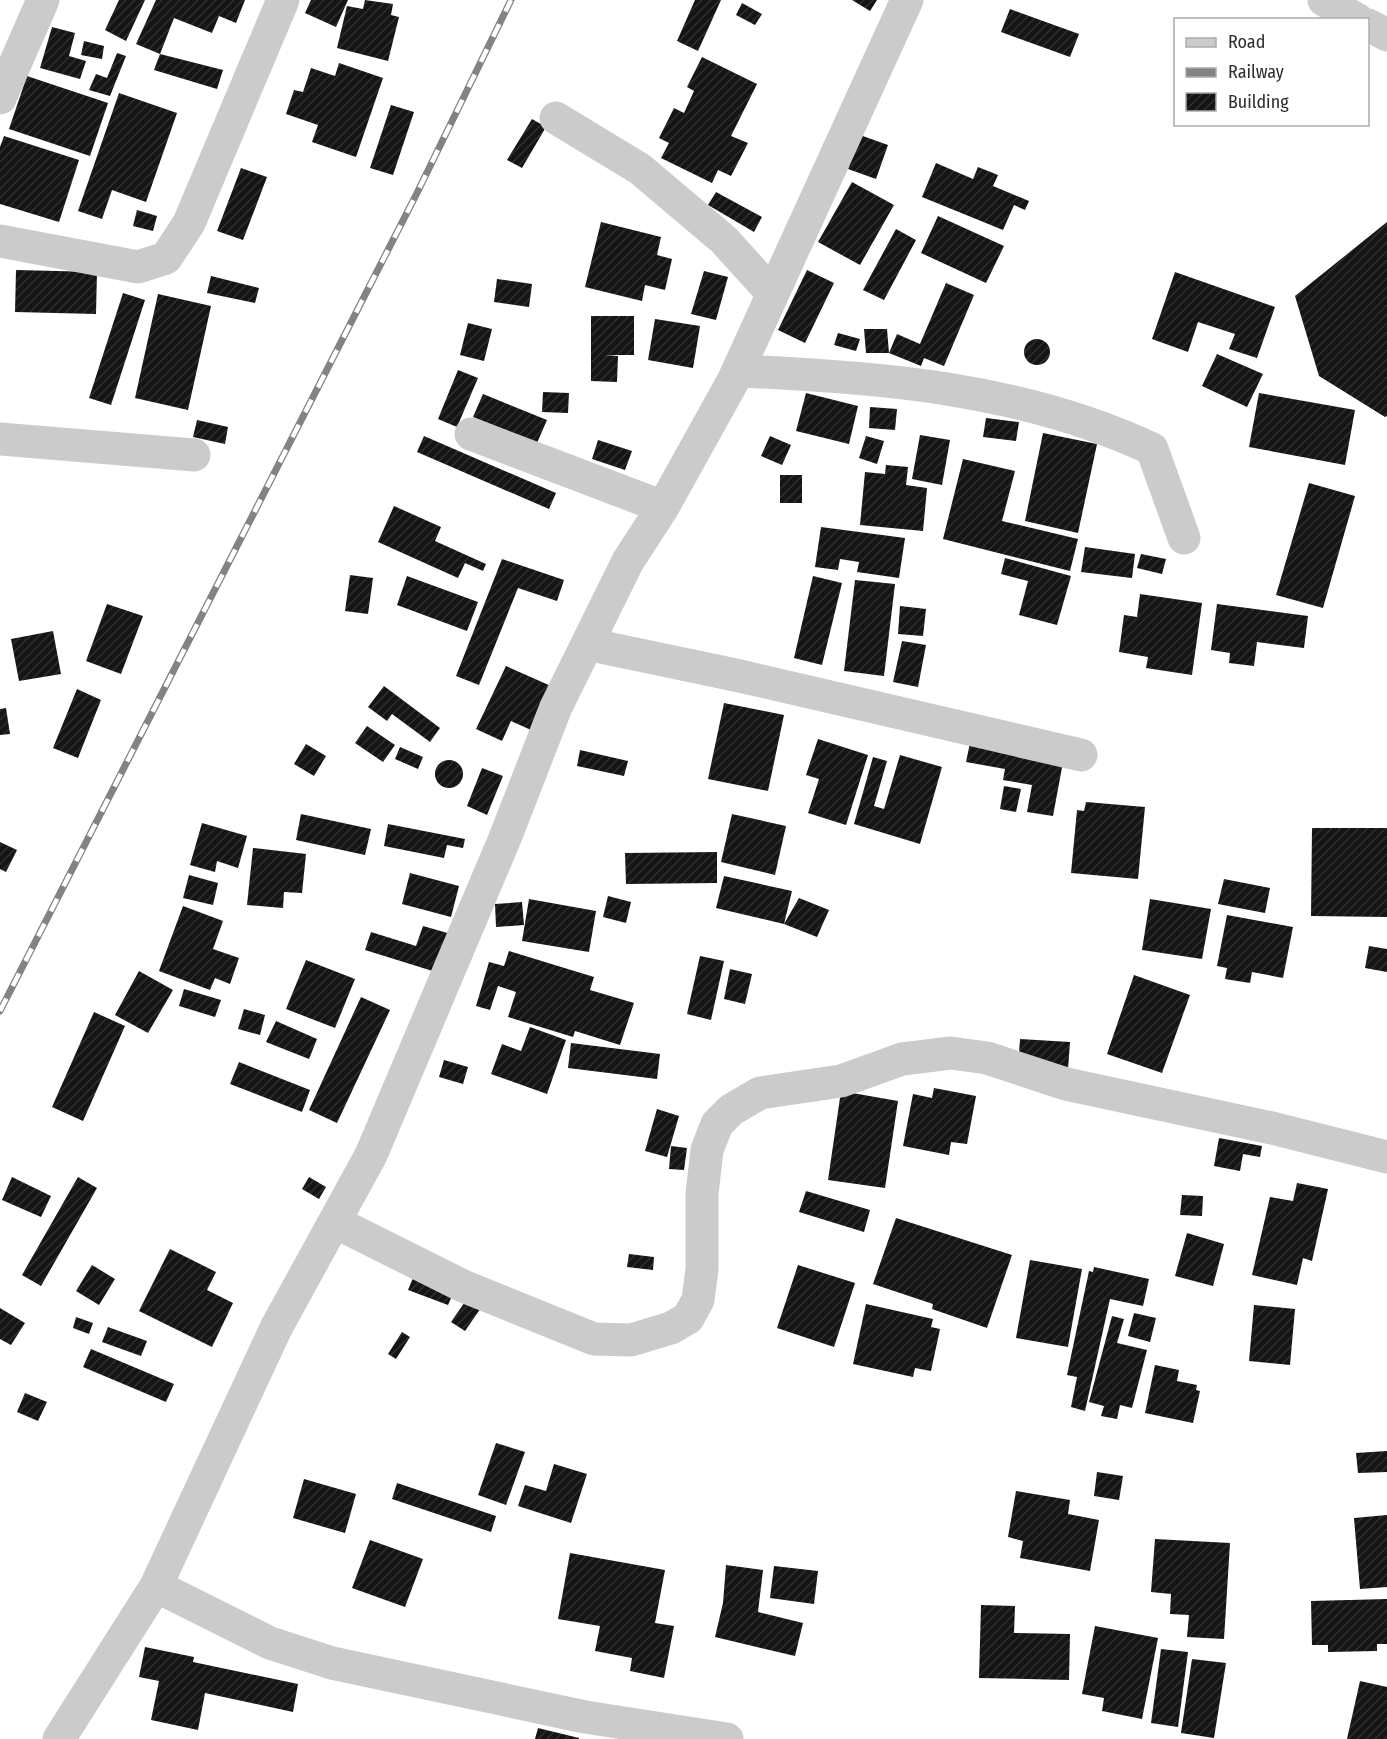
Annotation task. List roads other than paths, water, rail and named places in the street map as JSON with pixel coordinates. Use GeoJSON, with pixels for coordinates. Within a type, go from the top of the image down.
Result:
{"type":"FeatureCollection","features":[{"type":"Feature","properties":{"kind":"street"},"geometry":{"type":"LineString","coordinates":[[0,98],[43,0]]}},
{"type":"Feature","properties":{"kind":"street"},"geometry":{"type":"LineString","coordinates":[[0,242],[138,267],[166,258],[189,223],[283,0]]}},
{"type":"Feature","properties":{"kind":"street"},"geometry":{"type":"LineString","coordinates":[[59,1739],[156,1586],[276,1328],[371,1155],[505,838],[556,707],[628,561],[663,507],[738,371],[908,0]]}},
{"type":"Feature","properties":{"kind":"street"},"geometry":{"type":"LineString","coordinates":[[1324,0],[1355,18]]}},
{"type":"Feature","properties":{"kind":"street"},"geometry":{"type":"LineString","coordinates":[[1369,26],[1387,35]]}},
{"type":"Feature","properties":{"kind":"street"},"geometry":{"type":"LineString","coordinates":[[556,118],[640,169],[724,240],[772,293]]}},
{"type":"Feature","properties":{"kind":"street"},"geometry":{"type":"LineString","coordinates":[[738,371],[853,376],[1025,403],[1105,427],[1152,449],[1184,538]]}},
{"type":"Feature","properties":{"kind":"street"},"geometry":{"type":"LineString","coordinates":[[471,434],[663,507]]}},
{"type":"Feature","properties":{"kind":"street"},"geometry":{"type":"LineString","coordinates":[[0,440],[194,455]]}},
{"type":"Feature","properties":{"kind":"street"},"geometry":{"type":"LineString","coordinates":[[587,644],[740,676],[1082,754]]}},
{"type":"Feature","properties":{"kind":"street"},"geometry":{"type":"LineString","coordinates":[[335,1222],[462,1286],[594,1339],[631,1340],[648,1337],[680,1323],[688,1318],[698,1300],[702,1269],[702,1194],[707,1149],[717,1124],[731,1110],[760,1093],[841,1081],[902,1059],[951,1053],[987,1058],[1066,1084],[1272,1128],[1387,1157]]}},
{"type":"Feature","properties":{"kind":"street"},"geometry":{"type":"LineString","coordinates":[[156,1586],[270,1643],[332,1664],[585,1717],[727,1739]]}},
{"type":"Feature","properties":{"kind":"railway"},"geometry":{"type":"LineString","coordinates":[[0,1011],[417,193],[511,0]]}}]}
